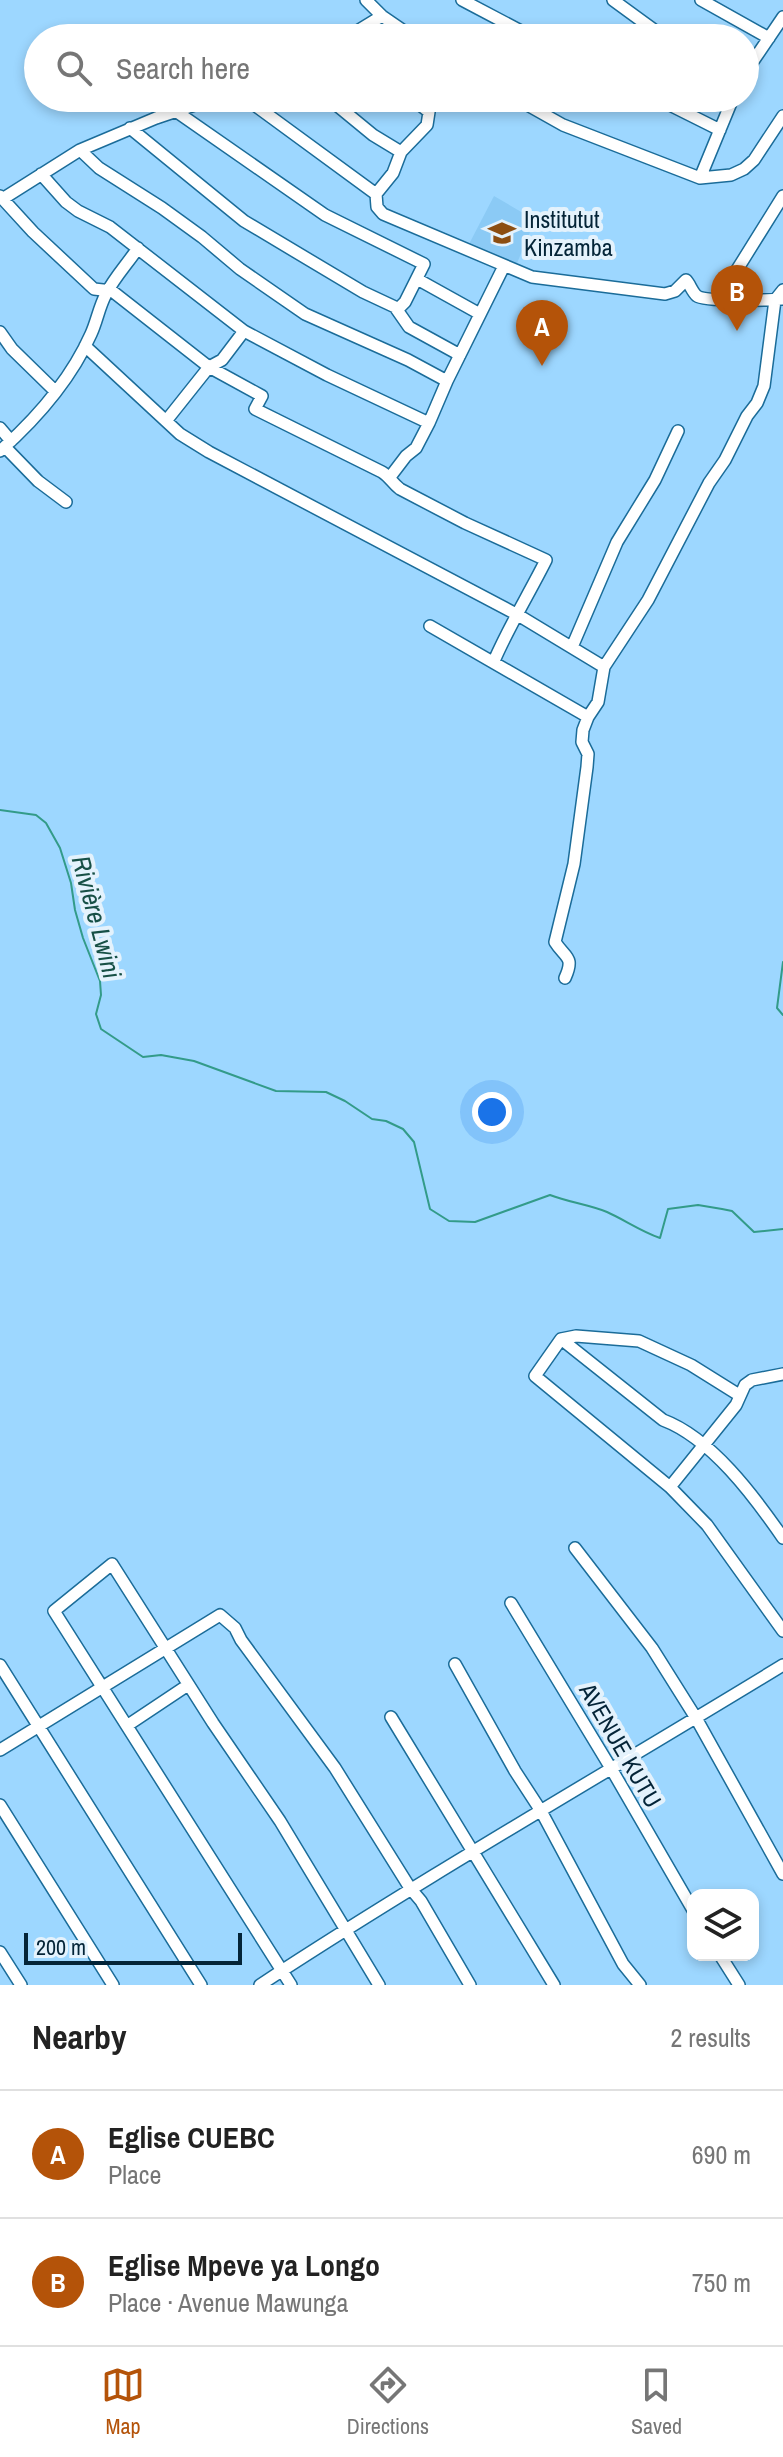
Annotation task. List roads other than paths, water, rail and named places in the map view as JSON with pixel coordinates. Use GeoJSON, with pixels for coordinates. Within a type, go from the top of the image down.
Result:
{"type":"FeatureCollection","features":[{"type":"Feature","properties":{"kind":"street"},"geometry":{"type":"LineString","coordinates":[[366,0],[394,24]]}},
{"type":"Feature","properties":{"kind":"street"},"geometry":{"type":"LineString","coordinates":[[462,0],[507,24]]}},
{"type":"Feature","properties":{"kind":"street"},"geometry":{"type":"LineString","coordinates":[[613,0],[646,24]]}},
{"type":"Feature","properties":{"kind":"street"},"geometry":{"type":"LineString","coordinates":[[701,0],[744,24]]}},
{"type":"Feature","properties":{"kind":"street"},"geometry":{"type":"LineString","coordinates":[[369,24],[382,16]]}},
{"type":"Feature","properties":{"kind":"street"},"geometry":{"type":"LineString","coordinates":[[759,53],[783,17]]}},
{"type":"Feature","properties":{"kind":"street"},"geometry":{"type":"LineString","coordinates":[[759,32],[769,38]]}},
{"type":"Feature","properties":{"kind":"street"},"geometry":{"type":"LineString","coordinates":[[398,309],[405,302],[424,264],[325,215],[177,112],[80,150],[2,197],[33,232],[94,289],[108,290],[209,367],[262,396],[255,409],[390,477],[400,489],[465,523],[546,560],[494,661]]}},
{"type":"Feature","properties":{"kind":"street"},"geometry":{"type":"LineString","coordinates":[[264,112],[376,194]]}},
{"type":"Feature","properties":{"kind":"street"},"geometry":{"type":"LineString","coordinates":[[345,112],[373,135],[401,152]]}},
{"type":"Feature","properties":{"kind":"street"},"geometry":{"type":"LineString","coordinates":[[429,112],[427,125],[401,152],[393,173],[376,194],[377,207],[383,214],[532,277],[665,294],[675,291],[686,280],[698,297],[780,296],[764,386],[757,403],[709,483],[648,600],[604,667],[598,702],[583,730],[587,767],[574,864],[555,942],[570,960],[565,978]]}},
{"type":"Feature","properties":{"kind":"street"},"geometry":{"type":"LineString","coordinates":[[540,112],[563,125],[700,178],[731,175],[744,169],[754,160],[783,116]]}},
{"type":"Feature","properties":{"kind":"street"},"geometry":{"type":"LineString","coordinates":[[684,112],[720,130]]}},
{"type":"Feature","properties":{"kind":"street"},"geometry":{"type":"LineString","coordinates":[[700,178],[727,112]]}},
{"type":"Feature","properties":{"kind":"street"},"geometry":{"type":"LineString","coordinates":[[130,128],[259,231],[398,309],[409,327],[460,355]]}},
{"type":"Feature","properties":{"kind":"street"},"geometry":{"type":"LineString","coordinates":[[80,150],[99,168],[172,215],[240,269],[305,314],[447,381]]}},
{"type":"Feature","properties":{"kind":"street"},"geometry":{"type":"LineString","coordinates":[[41,174],[66,202],[110,227],[244,331],[327,375],[429,423]]}},
{"type":"Feature","properties":{"kind":"street"},"geometry":{"type":"LineString","coordinates":[[722,299],[783,196]]}},
{"type":"Feature","properties":{"kind":"street"},"geometry":{"type":"LineString","coordinates":[[5,446],[34,419],[55,391],[85,346],[108,290],[138,248]]}},
{"type":"Feature","properties":{"kind":"street"},"geometry":{"type":"LineString","coordinates":[[390,477],[416,448],[504,266]]}},
{"type":"Feature","properties":{"kind":"street"},"geometry":{"type":"LineString","coordinates":[[417,279],[480,314]]}},
{"type":"Feature","properties":{"kind":"street"},"geometry":{"type":"LineString","coordinates":[[166,421],[209,367],[222,360],[244,331]]}},
{"type":"Feature","properties":{"kind":"street"},"geometry":{"type":"LineString","coordinates":[[0,332],[12,349],[55,391]]}},
{"type":"Feature","properties":{"kind":"street"},"geometry":{"type":"LineString","coordinates":[[85,346],[180,434],[209,452],[518,615],[604,667]]}},
{"type":"Feature","properties":{"kind":"street"},"geometry":{"type":"LineString","coordinates":[[0,428],[5,446],[38,481],[66,502]]}},
{"type":"Feature","properties":{"kind":"street"},"geometry":{"type":"LineString","coordinates":[[572,647],[617,542],[655,480],[678,431]]}},
{"type":"Feature","properties":{"kind":"street"},"geometry":{"type":"LineString","coordinates":[[430,626],[588,717]]}},
{"type":"Feature","properties":{"kind":"street"},"geometry":{"type":"LineString","coordinates":[[739,1395],[691,1365],[639,1341],[576,1336],[561,1339],[535,1376],[670,1487],[707,1525],[783,1631]]}},
{"type":"Feature","properties":{"kind":"street"},"geometry":{"type":"LineString","coordinates":[[561,1339],[663,1420],[681,1427],[705,1444],[783,1538]]}},
{"type":"Feature","properties":{"kind":"street"},"geometry":{"type":"LineString","coordinates":[[670,1487],[738,1403],[739,1395],[752,1380],[783,1374]]}},
{"type":"Feature","properties":{"kind":"street"},"geometry":{"type":"LineString","coordinates":[[575,1548],[652,1648],[696,1718],[783,1874]]}},
{"type":"Feature","properties":{"kind":"street"},"geometry":{"type":"LineString","coordinates":[[291,1985],[54,1611],[112,1564],[188,1685],[280,1821],[379,1985]]}},
{"type":"Feature","properties":{"kind":"street","name":"AVENUE KUTU"},"geometry":{"type":"LineString","coordinates":[[511,1603],[687,1900]]}},
{"type":"Feature","properties":{"kind":"street"},"geometry":{"type":"LineString","coordinates":[[0,1750],[220,1615],[235,1628],[335,1768],[429,1914],[470,1985]]}},
{"type":"Feature","properties":{"kind":"street"},"geometry":{"type":"LineString","coordinates":[[455,1664],[541,1811],[623,1964],[640,1985]]}},
{"type":"Feature","properties":{"kind":"street"},"geometry":{"type":"LineString","coordinates":[[0,1665],[201,1985]]}},
{"type":"Feature","properties":{"kind":"street"},"geometry":{"type":"LineString","coordinates":[[260,1985],[410,1888],[783,1665]]}},
{"type":"Feature","properties":{"kind":"street"},"geometry":{"type":"LineString","coordinates":[[128,1725],[188,1685]]}},
{"type":"Feature","properties":{"kind":"street"},"geometry":{"type":"LineString","coordinates":[[391,1717],[554,1985]]}},
{"type":"Feature","properties":{"kind":"street"},"geometry":{"type":"LineString","coordinates":[[0,1805],[113,1985]]}},
{"type":"Feature","properties":{"kind":"street"},"geometry":{"type":"LineString","coordinates":[[0,1952],[21,1985]]}},
{"type":"Feature","properties":{"kind":"street"},"geometry":{"type":"LineString","coordinates":[[724,1961],[739,1985]]}},
{"type":"Feature","properties":{"kind":"waterway","name":"Rivière Lwini"},"geometry":{"type":"LineString","coordinates":[[0,810],[36,815],[46,823],[60,848],[83,938],[100,981],[101,995],[96,1014],[101,1029],[143,1057],[161,1055],[194,1061],[276,1091],[326,1092],[372,1119],[403,1129],[414,1142],[430,1209],[449,1221],[475,1222],[550,1195],[607,1212],[660,1238],[668,1209],[698,1205],[732,1211],[754,1232],[783,1229]]}},
{"type":"Feature","properties":{"kind":"waterway"},"geometry":{"type":"LineString","coordinates":[[783,962],[777,1008],[783,1015]]}},
{"type":"Feature","properties":{"kind":"place","name":"Institutut Kinzamba"},"geometry":{"type":"Point","coordinates":[502,233]}},
{"type":"Feature","properties":{"kind":"place","name":"Eglise Mpeve ya Longo"},"geometry":{"type":"Point","coordinates":[737,331]}},
{"type":"Feature","properties":{"kind":"place","name":"Eglise CUEBC"},"geometry":{"type":"Point","coordinates":[542,366]}}]}
